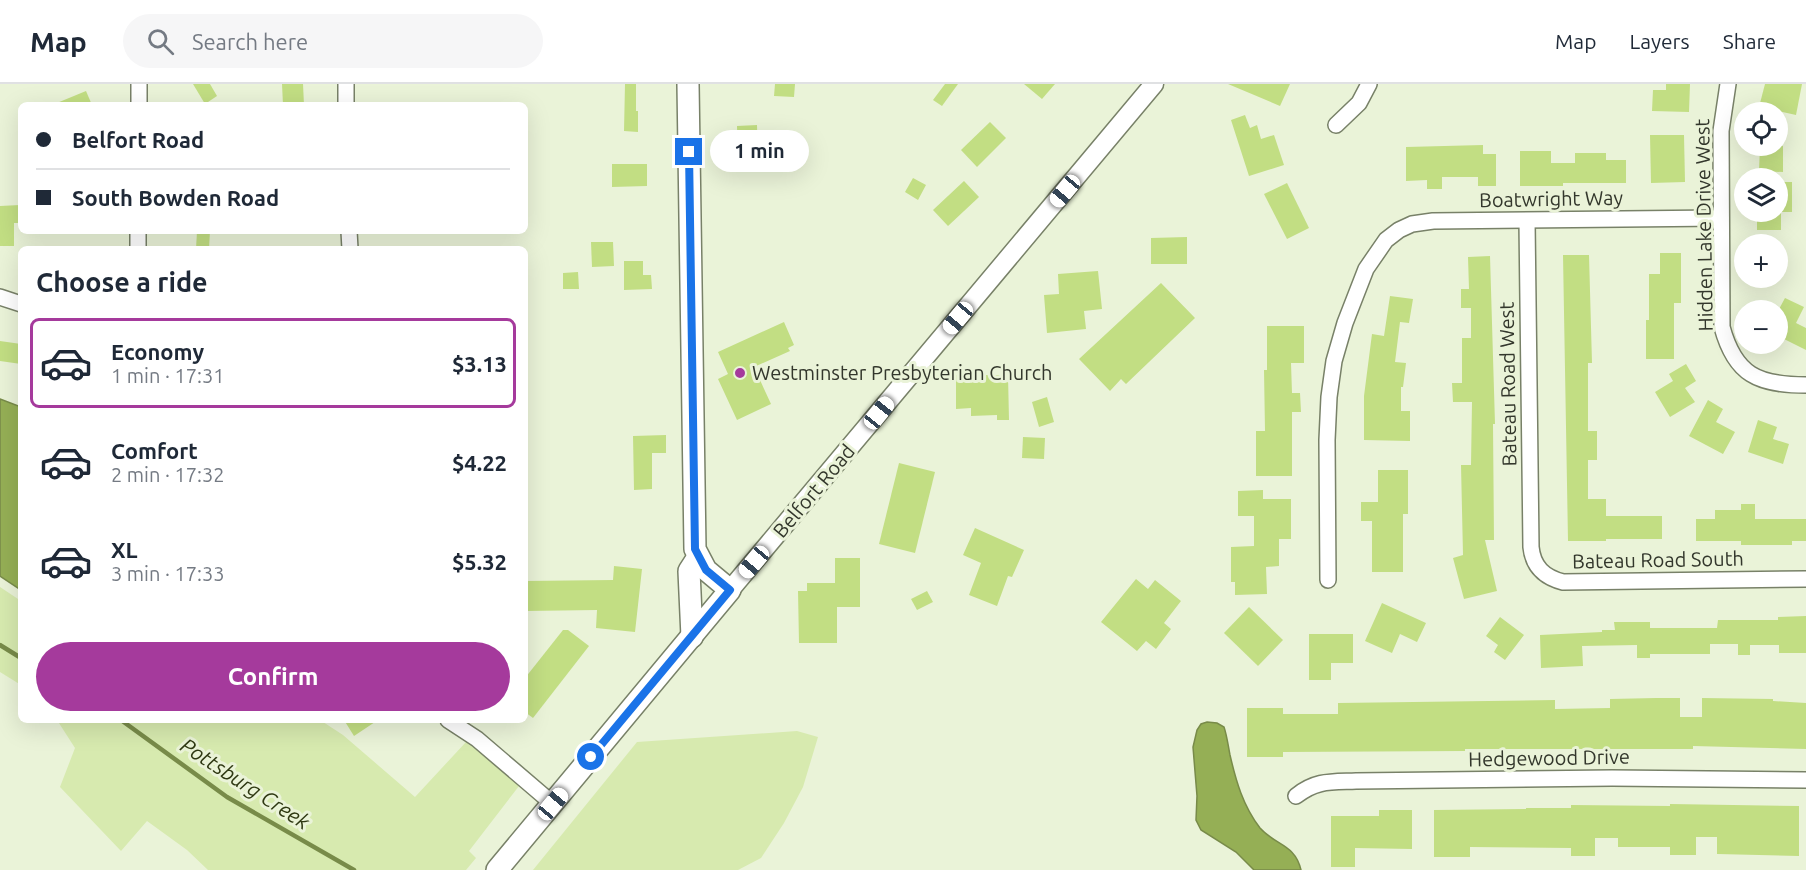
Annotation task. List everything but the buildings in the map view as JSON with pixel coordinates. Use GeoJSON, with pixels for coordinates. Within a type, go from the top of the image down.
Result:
{"type":"FeatureCollection","features":[{"type":"Feature","properties":{"kind":"main road"},"geometry":{"type":"LineString","coordinates":[[688,84],[695,549],[706,570],[730,590]]}},
{"type":"Feature","properties":{"kind":"main road"},"geometry":{"type":"LineString","coordinates":[[692,637],[689,571],[698,558]]}},
{"type":"Feature","properties":{"kind":"main road","name":"Belfort Road"},"geometry":{"type":"LineString","coordinates":[[497,870],[730,590]]}},
{"type":"Feature","properties":{"kind":"street"},"geometry":{"type":"LineString","coordinates":[[139,84],[139,102]]}},
{"type":"Feature","properties":{"kind":"street"},"geometry":{"type":"LineString","coordinates":[[346,84],[346,102]]}},
{"type":"Feature","properties":{"kind":"street","name":"Belfort Road"},"geometry":{"type":"LineString","coordinates":[[730,590],[1154,84]]}},
{"type":"Feature","properties":{"kind":"street"},"geometry":{"type":"LineString","coordinates":[[1336,125],[1359,103],[1369,84]]}},
{"type":"Feature","properties":{"kind":"street","name":"Hidden Lake Drive West"},"geometry":{"type":"LineString","coordinates":[[1728,84],[1721,131],[1722,327],[1728,346],[1739,363],[1761,380],[1779,385],[1806,385]]}},
{"type":"Feature","properties":{"kind":"street","name":"Boatwright Way"},"geometry":{"type":"LineString","coordinates":[[1328,580],[1327,440],[1329,397],[1334,361],[1345,323],[1366,269],[1386,240],[1412,224],[1433,221],[1721,218]]}},
{"type":"Feature","properties":{"kind":"street","name":"Bateau Road West"},"geometry":{"type":"LineString","coordinates":[[1527,221],[1531,547]]}},
{"type":"Feature","properties":{"kind":"street"},"geometry":{"type":"LineString","coordinates":[[0,297],[18,303]]}},
{"type":"Feature","properties":{"kind":"street","name":"Bateau Road South"},"geometry":{"type":"LineString","coordinates":[[1531,547],[1532,560],[1540,572],[1551,579],[1563,582],[1806,579]]}},
{"type":"Feature","properties":{"kind":"street"},"geometry":{"type":"LineString","coordinates":[[452,723],[477,740],[553,804]]}},
{"type":"Feature","properties":{"kind":"street","name":"Hedgewood Drive"},"geometry":{"type":"LineString","coordinates":[[1296,796],[1308,787],[1323,782],[1612,778],[1806,780]]}},
{"type":"Feature","properties":{"kind":"shaded area"},"geometry":{"type":"Polygon","coordinates":[[[0,399],[18,406],[18,588],[0,576],[0,399]]]}},
{"type":"Feature","properties":{"kind":"shaded area"},"geometry":{"type":"Polygon","coordinates":[[[0,587],[18,599],[18,683],[0,672],[0,587]]]}},
{"type":"Feature","properties":{"kind":"shaded area"},"geometry":{"type":"Polygon","coordinates":[[[59,723],[325,723],[343,735],[415,797],[466,742],[473,744],[519,786],[469,851],[476,858],[466,870],[208,870],[187,850],[147,821],[121,851],[60,787],[75,748],[59,723]]]}},
{"type":"Feature","properties":{"kind":"shaded area"},"geometry":{"type":"Polygon","coordinates":[[[1217,723],[1224,727],[1238,784],[1254,820],[1266,834],[1290,850],[1301,870],[1254,870],[1236,852],[1201,830],[1196,820],[1197,796],[1193,747],[1197,730],[1201,724],[1217,723]]]}},
{"type":"Feature","properties":{"kind":"shaded area"},"geometry":{"type":"Polygon","coordinates":[[[797,731],[818,737],[803,787],[784,823],[761,858],[738,870],[533,870],[637,742],[797,731]]]}},
{"type":"Feature","properties":{"kind":"waterway","name":"Pottsburg Creek"},"geometry":{"type":"LineString","coordinates":[[0,645],[18,656]]}},
{"type":"Feature","properties":{"kind":"waterway","name":"Pottsburg Creek"},"geometry":{"type":"LineString","coordinates":[[125,723],[227,797],[354,870]]}},
{"type":"Feature","properties":{"kind":"place","name":"Westminster Presbyterian Church"},"geometry":{"type":"Point","coordinates":[740,373]}},
{"type":"Feature","properties":{"kind":"route"},"geometry":{"type":"LineString","coordinates":[[591,757],[730,590],[706,570],[695,549],[689,152]]}}]}
